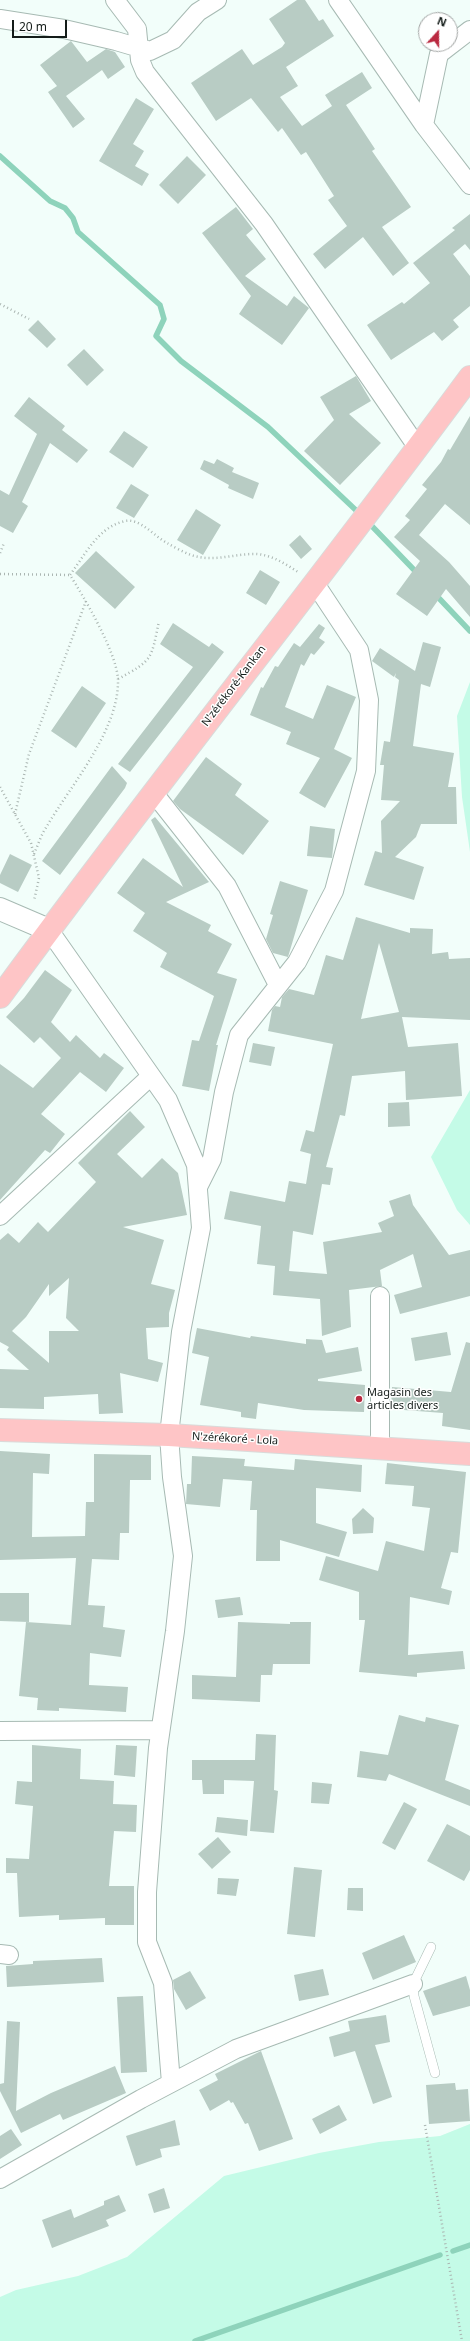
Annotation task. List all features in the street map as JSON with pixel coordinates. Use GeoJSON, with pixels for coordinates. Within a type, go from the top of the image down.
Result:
{"type":"FeatureCollection","features":[{"type":"Feature","properties":{"kind":"highway","name":"N'zérékoré-Kankan"},"geometry":{"type":"LineString","coordinates":[[0,997],[153,792],[418,448],[470,377]]}},
{"type":"Feature","properties":{"kind":"highway","name":"N'zérékoré - Lola"},"geometry":{"type":"LineString","coordinates":[[0,1430],[169,1435],[380,1447],[470,1454]]}},
{"type":"Feature","properties":{"kind":"street"},"geometry":{"type":"LineString","coordinates":[[115,0],[137,29],[140,60],[145,72],[264,224],[418,448]]}},
{"type":"Feature","properties":{"kind":"street"},"geometry":{"type":"LineString","coordinates":[[0,19],[64,29],[150,51],[173,40],[198,12],[217,0]]}},
{"type":"Feature","properties":{"kind":"street"},"geometry":{"type":"LineString","coordinates":[[338,0],[424,125],[470,185]]}},
{"type":"Feature","properties":{"kind":"street"},"geometry":{"type":"LineString","coordinates":[[424,125],[440,54],[470,30]]}},
{"type":"Feature","properties":{"kind":"street"},"geometry":{"type":"LineString","coordinates":[[198,1188],[212,1158],[224,1092],[239,1035],[297,962],[334,891],[366,771],[369,700],[359,650],[314,582]]}},
{"type":"Feature","properties":{"kind":"street"},"geometry":{"type":"LineString","coordinates":[[153,792],[227,886],[278,985]]}},
{"type":"Feature","properties":{"kind":"street"},"geometry":{"type":"LineString","coordinates":[[0,909],[49,930],[168,1100],[196,1165],[202,1228],[181,1332],[169,1435],[172,1477],[182,1556],[175,1631],[160,1730],[147,1892],[147,1942],[163,1983],[170,2083]]}},
{"type":"Feature","properties":{"kind":"street"},"geometry":{"type":"LineString","coordinates":[[0,1216],[151,1076]]}},
{"type":"Feature","properties":{"kind":"street"},"geometry":{"type":"LineString","coordinates":[[380,1296],[380,1447]]}},
{"type":"Feature","properties":{"kind":"street"},"geometry":{"type":"LineString","coordinates":[[0,1731],[160,1730]]}},
{"type":"Feature","properties":{"kind":"street"},"geometry":{"type":"LineString","coordinates":[[0,2180],[170,2083],[236,2049],[413,1984]]}},
{"type":"Feature","properties":{"kind":"lane"},"geometry":{"type":"LineString","coordinates":[[431,1947],[413,1984],[414,1996],[434,2073]]}},
{"type":"Feature","properties":{"kind":"path"},"geometry":{"type":"LineString","coordinates":[[0,304],[29,319]]}},
{"type":"Feature","properties":{"kind":"path"},"geometry":{"type":"LineString","coordinates":[[70,575],[92,544],[106,528],[126,521],[141,524],[165,542],[192,555],[212,560],[252,554],[277,558],[314,582]]}},
{"type":"Feature","properties":{"kind":"path"},"geometry":{"type":"LineString","coordinates":[[0,553],[4,543]]}},
{"type":"Feature","properties":{"kind":"path"},"geometry":{"type":"LineString","coordinates":[[0,574],[70,575]]}},
{"type":"Feature","properties":{"kind":"path"},"geometry":{"type":"LineString","coordinates":[[34,854],[45,828],[104,735],[116,703],[118,679],[108,646],[86,601],[70,575]]}},
{"type":"Feature","properties":{"kind":"path"},"geometry":{"type":"LineString","coordinates":[[15,814],[29,754],[86,601]]}},
{"type":"Feature","properties":{"kind":"path"},"geometry":{"type":"LineString","coordinates":[[118,679],[143,666],[153,653],[159,621]]}},
{"type":"Feature","properties":{"kind":"path"},"geometry":{"type":"LineString","coordinates":[[0,787],[31,843],[34,854],[39,878],[29,921]]}},
{"type":"Feature","properties":{"kind":"path"},"geometry":{"type":"LineString","coordinates":[[425,2125],[462,2341]]}},
{"type":"Feature","properties":{"kind":"green space"},"geometry":{"type":"Polygon","coordinates":[[[470,682],[470,852],[462,797],[457,716],[470,682]]]}},
{"type":"Feature","properties":{"kind":"green space"},"geometry":{"type":"Polygon","coordinates":[[[470,1090],[470,1225],[457,1210],[431,1157],[470,1090]]]}},
{"type":"Feature","properties":{"kind":"green space"},"geometry":{"type":"Polygon","coordinates":[[[470,2124],[470,2341],[0,2341],[0,2297],[16,2290],[78,2276],[127,2257],[224,2176],[319,2153],[379,2142],[440,2136],[470,2124]]]}},
{"type":"Feature","properties":{"kind":"building"},"geometry":{"type":"Polygon","coordinates":[[[297,0],[305,0],[319,21],[323,19],[334,36],[286,67],[298,86],[280,97],[302,126],[332,106],[325,95],[362,72],[372,88],[346,105],[375,149],[372,151],[411,207],[382,227],[409,263],[393,276],[363,237],[325,269],[313,254],[347,226],[328,200],[334,196],[306,152],[301,155],[282,128],[278,132],[251,98],[216,121],[191,83],[242,49],[253,65],[282,47],[285,43],[269,19],[297,0]]]}},
{"type":"Feature","properties":{"kind":"building"},"geometry":{"type":"Polygon","coordinates":[[[71,41],[87,62],[106,49],[115,52],[125,67],[108,79],[102,70],[66,96],[85,119],[73,128],[48,92],[57,86],[40,65],[71,41]]]}},
{"type":"Feature","properties":{"kind":"building"},"geometry":{"type":"Polygon","coordinates":[[[136,98],[154,109],[133,144],[144,151],[135,166],[149,174],[142,186],[99,161],[136,98]]]}},
{"type":"Feature","properties":{"kind":"building"},"geometry":{"type":"Polygon","coordinates":[[[187,156],[206,175],[178,204],[159,185],[187,156]]]}},
{"type":"Feature","properties":{"kind":"building"},"geometry":{"type":"Polygon","coordinates":[[[236,207],[253,229],[246,235],[266,259],[245,276],[287,306],[294,296],[309,308],[282,345],[239,314],[251,296],[202,233],[236,207]]]}},
{"type":"Feature","properties":{"kind":"building"},"geometry":{"type":"Polygon","coordinates":[[[470,214],[470,250],[465,244],[453,254],[470,276],[470,306],[453,320],[459,327],[442,341],[434,332],[391,360],[367,325],[402,302],[404,304],[430,283],[413,263],[455,230],[452,228],[470,214]]]}},
{"type":"Feature","properties":{"kind":"building"},"geometry":{"type":"Polygon","coordinates":[[[38,320],[56,339],[47,348],[28,330],[38,320]]]}},
{"type":"Feature","properties":{"kind":"building"},"geometry":{"type":"Polygon","coordinates":[[[84,349],[104,370],[87,386],[67,365],[84,349]]]}},
{"type":"Feature","properties":{"kind":"building"},"geometry":{"type":"Polygon","coordinates":[[[356,376],[371,401],[349,414],[381,443],[340,485],[304,451],[334,420],[320,397],[356,376]]]}},
{"type":"Feature","properties":{"kind":"building"},"geometry":{"type":"Polygon","coordinates":[[[29,397],[65,426],[62,430],[88,450],[77,463],[50,443],[22,502],[28,506],[13,533],[0,526],[0,490],[9,495],[37,434],[14,416],[29,397]]]}},
{"type":"Feature","properties":{"kind":"building"},"geometry":{"type":"Polygon","coordinates":[[[470,416],[470,525],[445,504],[419,535],[449,562],[470,586],[470,617],[446,589],[427,616],[396,594],[420,561],[394,537],[410,520],[405,516],[427,489],[422,485],[441,462],[448,449],[450,450],[470,416]]]}},
{"type":"Feature","properties":{"kind":"building"},"geometry":{"type":"Polygon","coordinates":[[[124,431],[148,447],[133,468],[109,452],[124,431]]]}},
{"type":"Feature","properties":{"kind":"building"},"geometry":{"type":"Polygon","coordinates":[[[217,459],[234,468],[232,472],[259,483],[253,499],[228,488],[229,485],[200,469],[204,460],[214,464],[217,459]]]}},
{"type":"Feature","properties":{"kind":"building"},"geometry":{"type":"Polygon","coordinates":[[[131,484],[149,495],[134,518],[116,508],[131,484]]]}},
{"type":"Feature","properties":{"kind":"building"},"geometry":{"type":"Polygon","coordinates":[[[196,509],[221,525],[203,555],[177,540],[196,509]]]}},
{"type":"Feature","properties":{"kind":"building"},"geometry":{"type":"Polygon","coordinates":[[[300,535],[312,549],[301,559],[289,545],[300,535]]]}},
{"type":"Feature","properties":{"kind":"building"},"geometry":{"type":"Polygon","coordinates":[[[96,551],[135,587],[115,609],[75,573],[96,551]]]}},
{"type":"Feature","properties":{"kind":"building"},"geometry":{"type":"Polygon","coordinates":[[[260,570],[280,582],[266,605],[246,593],[260,570]]]}},
{"type":"Feature","properties":{"kind":"building"},"geometry":{"type":"Polygon","coordinates":[[[173,623],[209,647],[212,643],[224,652],[130,772],[118,764],[193,667],[160,644],[173,623]]]}},
{"type":"Feature","properties":{"kind":"building"},"geometry":{"type":"Polygon","coordinates":[[[319,624],[325,628],[319,638],[325,642],[314,655],[311,653],[304,666],[301,664],[285,707],[313,719],[327,685],[356,697],[334,749],[352,758],[325,808],[299,793],[320,758],[286,744],[291,732],[250,715],[261,687],[263,688],[275,666],[278,667],[294,643],[300,647],[319,624]]]}},
{"type":"Feature","properties":{"kind":"building"},"geometry":{"type":"Polygon","coordinates":[[[423,642],[441,647],[430,687],[421,684],[413,746],[454,753],[448,787],[456,787],[457,824],[421,824],[416,837],[395,857],[424,867],[414,900],[364,885],[375,851],[382,853],[381,821],[400,801],[381,800],[384,765],[380,765],[384,741],[390,742],[399,680],[395,677],[396,673],[394,677],[372,661],[380,648],[415,671],[423,642]]]}},
{"type":"Feature","properties":{"kind":"building"},"geometry":{"type":"Polygon","coordinates":[[[82,686],[106,703],[76,748],[51,731],[82,686]]]}},
{"type":"Feature","properties":{"kind":"building"},"geometry":{"type":"Polygon","coordinates":[[[206,757],[242,784],[235,795],[269,821],[243,855],[180,809],[173,801],[206,757]]]}},
{"type":"Feature","properties":{"kind":"building"},"geometry":{"type":"Polygon","coordinates":[[[112,766],[127,783],[125,788],[60,875],[42,861],[112,766]]]}},
{"type":"Feature","properties":{"kind":"building"},"geometry":{"type":"Polygon","coordinates":[[[155,817],[209,882],[166,902],[211,925],[208,931],[232,944],[217,973],[237,979],[216,1045],[218,1045],[209,1091],[182,1086],[192,1040],[199,1041],[214,996],[160,967],[167,953],[133,931],[145,913],[117,893],[143,858],[183,887],[151,820],[155,817]]]}},
{"type":"Feature","properties":{"kind":"building"},"geometry":{"type":"Polygon","coordinates":[[[310,826],[335,829],[332,858],[307,856],[310,826]]]}},
{"type":"Feature","properties":{"kind":"building"},"geometry":{"type":"Polygon","coordinates":[[[10,854],[32,865],[18,892],[0,883],[0,875],[10,854]]]}},
{"type":"Feature","properties":{"kind":"building"},"geometry":{"type":"Polygon","coordinates":[[[280,881],[308,890],[288,957],[273,953],[266,939],[273,915],[270,914],[280,881]]]}},
{"type":"Feature","properties":{"kind":"building"},"geometry":{"type":"Polygon","coordinates":[[[356,917],[410,933],[410,928],[433,929],[432,954],[448,952],[449,959],[470,958],[470,1020],[402,1017],[408,1047],[458,1043],[462,1096],[406,1100],[405,1071],[352,1076],[345,1116],[340,1115],[326,1167],[333,1168],[330,1185],[322,1184],[313,1235],[293,1231],[289,1271],[327,1274],[323,1242],[382,1232],[378,1223],[394,1216],[389,1201],[410,1194],[413,1205],[449,1255],[470,1250],[470,1296],[400,1314],[394,1295],[422,1287],[413,1254],[380,1270],[382,1286],[349,1290],[351,1327],[322,1336],[320,1299],[273,1295],[275,1266],[257,1264],[261,1226],[224,1219],[230,1191],[285,1202],[289,1181],[306,1184],[311,1154],[300,1151],[306,1130],[314,1132],[333,1044],[268,1031],[272,1010],[275,1006],[280,1007],[282,997],[289,989],[314,995],[326,955],[343,960],[356,917]],[[379,943],[361,1019],[399,1012],[379,943]]]}},
{"type":"Feature","properties":{"kind":"building"},"geometry":{"type":"Polygon","coordinates":[[[45,970],[72,990],[51,1022],[70,1042],[76,1035],[100,1058],[104,1053],[124,1068],[106,1092],[80,1072],[41,1114],[65,1134],[50,1153],[45,1150],[0,1200],[0,1064],[33,1088],[61,1058],[40,1037],[34,1043],[6,1017],[24,998],[45,970]]]}},
{"type":"Feature","properties":{"kind":"building"},"geometry":{"type":"Polygon","coordinates":[[[253,1043],[275,1047],[271,1066],[249,1062],[253,1043]]]}},
{"type":"Feature","properties":{"kind":"building"},"geometry":{"type":"Polygon","coordinates":[[[409,1102],[410,1126],[388,1127],[388,1103],[409,1102]]]}},
{"type":"Feature","properties":{"kind":"building"},"geometry":{"type":"Polygon","coordinates":[[[130,1111],[145,1127],[117,1154],[142,1178],[162,1158],[178,1173],[187,1215],[123,1227],[164,1240],[151,1284],[175,1290],[169,1313],[169,1327],[146,1328],[148,1359],[163,1363],[158,1382],[120,1373],[123,1413],[99,1414],[98,1394],[44,1397],[44,1409],[0,1408],[0,1369],[29,1370],[7,1350],[9,1347],[0,1342],[0,1240],[8,1233],[19,1243],[38,1222],[48,1232],[96,1182],[78,1163],[130,1111]],[[69,1278],[49,1296],[49,1284],[26,1317],[12,1331],[49,1363],[49,1331],[79,1331],[66,1318],[69,1278]]]}},
{"type":"Feature","properties":{"kind":"building"},"geometry":{"type":"Polygon","coordinates":[[[197,1328],[250,1338],[251,1336],[306,1344],[306,1339],[322,1340],[326,1353],[358,1347],[362,1371],[318,1379],[318,1381],[365,1385],[364,1412],[304,1410],[258,1403],[256,1419],[241,1417],[241,1412],[200,1405],[209,1357],[192,1353],[197,1328]]]}},
{"type":"Feature","properties":{"kind":"building"},"geometry":{"type":"Polygon","coordinates":[[[447,1332],[451,1355],[415,1361],[411,1338],[447,1332]]]}},
{"type":"Feature","properties":{"kind":"building"},"geometry":{"type":"Polygon","coordinates":[[[466,1342],[470,1343],[470,1430],[442,1426],[443,1413],[391,1409],[392,1387],[451,1392],[466,1342]]]}},
{"type":"Feature","properties":{"kind":"building"},"geometry":{"type":"Polygon","coordinates":[[[0,1451],[50,1454],[49,1474],[33,1473],[32,1537],[85,1536],[86,1502],[94,1502],[94,1454],[151,1455],[151,1480],[130,1480],[129,1533],[120,1533],[119,1560],[92,1559],[88,1605],[105,1606],[103,1627],[125,1630],[121,1657],[90,1653],[89,1685],[128,1687],[126,1712],[59,1708],[59,1711],[37,1710],[38,1698],[19,1696],[26,1622],[71,1625],[76,1558],[0,1560],[0,1451]]]}},
{"type":"Feature","properties":{"kind":"building"},"geometry":{"type":"Polygon","coordinates":[[[192,1456],[245,1459],[244,1466],[294,1470],[295,1459],[362,1465],[361,1492],[316,1488],[316,1523],[347,1532],[339,1557],[280,1540],[280,1561],[256,1561],[257,1510],[250,1510],[252,1481],[223,1479],[220,1507],[186,1504],[187,1484],[191,1484],[192,1456]]]}},
{"type":"Feature","properties":{"kind":"building"},"geometry":{"type":"Polygon","coordinates":[[[387,1463],[466,1472],[458,1553],[451,1552],[441,1588],[452,1591],[449,1605],[410,1597],[408,1655],[463,1651],[465,1669],[417,1673],[417,1677],[359,1672],[365,1620],[359,1620],[359,1592],[319,1580],[326,1556],[378,1571],[386,1541],[424,1551],[430,1508],[412,1506],[414,1486],[385,1484],[387,1463]]]}},
{"type":"Feature","properties":{"kind":"building"},"geometry":{"type":"Polygon","coordinates":[[[363,1508],[374,1518],[373,1533],[353,1534],[352,1519],[363,1508]]]}},
{"type":"Feature","properties":{"kind":"building"},"geometry":{"type":"Polygon","coordinates":[[[0,1593],[29,1593],[29,1622],[0,1621],[0,1593]]]}},
{"type":"Feature","properties":{"kind":"building"},"geometry":{"type":"Polygon","coordinates":[[[240,1597],[243,1615],[218,1618],[215,1600],[240,1597]]]}},
{"type":"Feature","properties":{"kind":"building"},"geometry":{"type":"Polygon","coordinates":[[[238,1622],[290,1624],[290,1622],[311,1622],[310,1664],[273,1664],[272,1675],[261,1675],[260,1702],[192,1699],[192,1675],[236,1677],[238,1622]]]}},
{"type":"Feature","properties":{"kind":"building"},"geometry":{"type":"Polygon","coordinates":[[[399,1715],[425,1722],[426,1717],[459,1725],[445,1780],[470,1790],[470,1806],[389,1774],[386,1781],[357,1777],[360,1751],[388,1755],[399,1715]]]}},
{"type":"Feature","properties":{"kind":"building"},"geometry":{"type":"Polygon","coordinates":[[[256,1734],[276,1735],[274,1790],[278,1791],[274,1833],[250,1831],[254,1781],[224,1780],[224,1794],[203,1794],[202,1780],[192,1780],[192,1760],[255,1760],[256,1734]]]}},
{"type":"Feature","properties":{"kind":"building"},"geometry":{"type":"Polygon","coordinates":[[[32,1745],[81,1749],[80,1779],[114,1781],[113,1804],[137,1805],[136,1832],[114,1831],[109,1886],[134,1886],[134,1925],[105,1925],[105,1918],[59,1920],[59,1915],[19,1917],[17,1873],[6,1873],[6,1858],[29,1859],[33,1806],[15,1804],[17,1781],[32,1782],[32,1745]]]}},
{"type":"Feature","properties":{"kind":"building"},"geometry":{"type":"Polygon","coordinates":[[[116,1745],[137,1746],[135,1777],[114,1775],[116,1745]]]}},
{"type":"Feature","properties":{"kind":"building"},"geometry":{"type":"Polygon","coordinates":[[[312,1782],[332,1784],[329,1804],[311,1803],[312,1782]]]}},
{"type":"Feature","properties":{"kind":"building"},"geometry":{"type":"Polygon","coordinates":[[[404,1802],[417,1809],[395,1850],[382,1843],[404,1802]]]}},
{"type":"Feature","properties":{"kind":"building"},"geometry":{"type":"Polygon","coordinates":[[[217,1817],[248,1820],[247,1836],[215,1832],[217,1817]]]}},
{"type":"Feature","properties":{"kind":"building"},"geometry":{"type":"Polygon","coordinates":[[[447,1824],[470,1836],[470,1870],[464,1881],[427,1861],[447,1824]]]}},
{"type":"Feature","properties":{"kind":"building"},"geometry":{"type":"Polygon","coordinates":[[[218,1837],[231,1852],[212,1869],[198,1854],[218,1837]]]}},
{"type":"Feature","properties":{"kind":"building"},"geometry":{"type":"Polygon","coordinates":[[[294,1867],[322,1870],[315,1937],[287,1934],[294,1867]]]}},
{"type":"Feature","properties":{"kind":"building"},"geometry":{"type":"Polygon","coordinates":[[[218,1878],[239,1879],[236,1896],[217,1894],[218,1878]]]}},
{"type":"Feature","properties":{"kind":"building"},"geometry":{"type":"Polygon","coordinates":[[[348,1888],[363,1888],[363,1911],[347,1910],[348,1888]]]}},
{"type":"Feature","properties":{"kind":"building"},"geometry":{"type":"Polygon","coordinates":[[[404,1935],[416,1962],[373,1980],[362,1953],[404,1935]]]}},
{"type":"Feature","properties":{"kind":"building"},"geometry":{"type":"Polygon","coordinates":[[[102,1958],[104,1982],[7,1987],[6,1966],[33,1964],[33,1961],[102,1958]]]}},
{"type":"Feature","properties":{"kind":"building"},"geometry":{"type":"Polygon","coordinates":[[[323,1969],[329,1995],[299,2001],[294,1975],[323,1969]]]}},
{"type":"Feature","properties":{"kind":"building"},"geometry":{"type":"Polygon","coordinates":[[[190,1971],[206,1998],[186,2010],[174,1989],[173,1980],[190,1971]]]}},
{"type":"Feature","properties":{"kind":"building"},"geometry":{"type":"Polygon","coordinates":[[[466,1976],[470,1990],[470,2006],[433,2016],[423,1991],[466,1976]]]}},
{"type":"Feature","properties":{"kind":"building"},"geometry":{"type":"Polygon","coordinates":[[[143,1996],[147,2072],[121,2073],[117,1997],[143,1996]]]}},
{"type":"Feature","properties":{"kind":"building"},"geometry":{"type":"Polygon","coordinates":[[[386,2015],[390,2042],[375,2045],[392,2097],[373,2104],[355,2051],[334,2057],[329,2037],[350,2031],[348,2021],[386,2015]]]}},
{"type":"Feature","properties":{"kind":"building"},"geometry":{"type":"Polygon","coordinates":[[[7,2021],[20,2022],[16,2111],[51,2093],[115,2066],[126,2093],[63,2120],[60,2114],[21,2133],[0,2091],[0,2084],[4,2083],[7,2021]]]}},
{"type":"Feature","properties":{"kind":"building"},"geometry":{"type":"Polygon","coordinates":[[[261,2051],[293,2139],[259,2151],[248,2123],[245,2124],[233,2102],[231,2103],[229,2100],[210,2111],[199,2090],[218,2080],[215,2074],[261,2051]]]}},
{"type":"Feature","properties":{"kind":"building"},"geometry":{"type":"Polygon","coordinates":[[[455,2083],[456,2090],[468,2089],[470,2121],[429,2124],[426,2085],[455,2083]]]}},
{"type":"Feature","properties":{"kind":"building"},"geometry":{"type":"Polygon","coordinates":[[[339,2105],[347,2120],[320,2134],[312,2119],[339,2105]]]}},
{"type":"Feature","properties":{"kind":"building"},"geometry":{"type":"Polygon","coordinates":[[[175,2120],[180,2145],[160,2149],[162,2157],[136,2166],[126,2136],[175,2120]]]}},
{"type":"Feature","properties":{"kind":"building"},"geometry":{"type":"Polygon","coordinates":[[[11,2129],[22,2145],[0,2159],[0,2136],[11,2129]]]}},
{"type":"Feature","properties":{"kind":"building"},"geometry":{"type":"Polygon","coordinates":[[[164,2188],[170,2208],[154,2213],[148,2194],[164,2188]]]}},
{"type":"Feature","properties":{"kind":"building"},"geometry":{"type":"Polygon","coordinates":[[[119,2195],[126,2211],[106,2220],[109,2226],[52,2248],[42,2220],[71,2209],[74,2218],[104,2205],[104,2201],[119,2195]]]}},
{"type":"Feature","properties":{"kind":"waterway"},"geometry":{"type":"LineString","coordinates":[[0,156],[50,201],[65,208],[73,218],[78,232],[160,305],[164,319],[156,336],[181,361],[268,427],[361,515]]}},
{"type":"Feature","properties":{"kind":"waterway"},"geometry":{"type":"LineString","coordinates":[[367,521],[418,574]]}},
{"type":"Feature","properties":{"kind":"waterway"},"geometry":{"type":"LineString","coordinates":[[435,594],[470,631]]}},
{"type":"Feature","properties":{"kind":"waterway"},"geometry":{"type":"LineString","coordinates":[[453,2251],[470,2245]]}},
{"type":"Feature","properties":{"kind":"waterway"},"geometry":{"type":"LineString","coordinates":[[195,2341],[440,2255]]}},
{"type":"Feature","properties":{"kind":"place","name":"Magasin des articles divers"},"geometry":{"type":"Point","coordinates":[359,1399]}}]}
